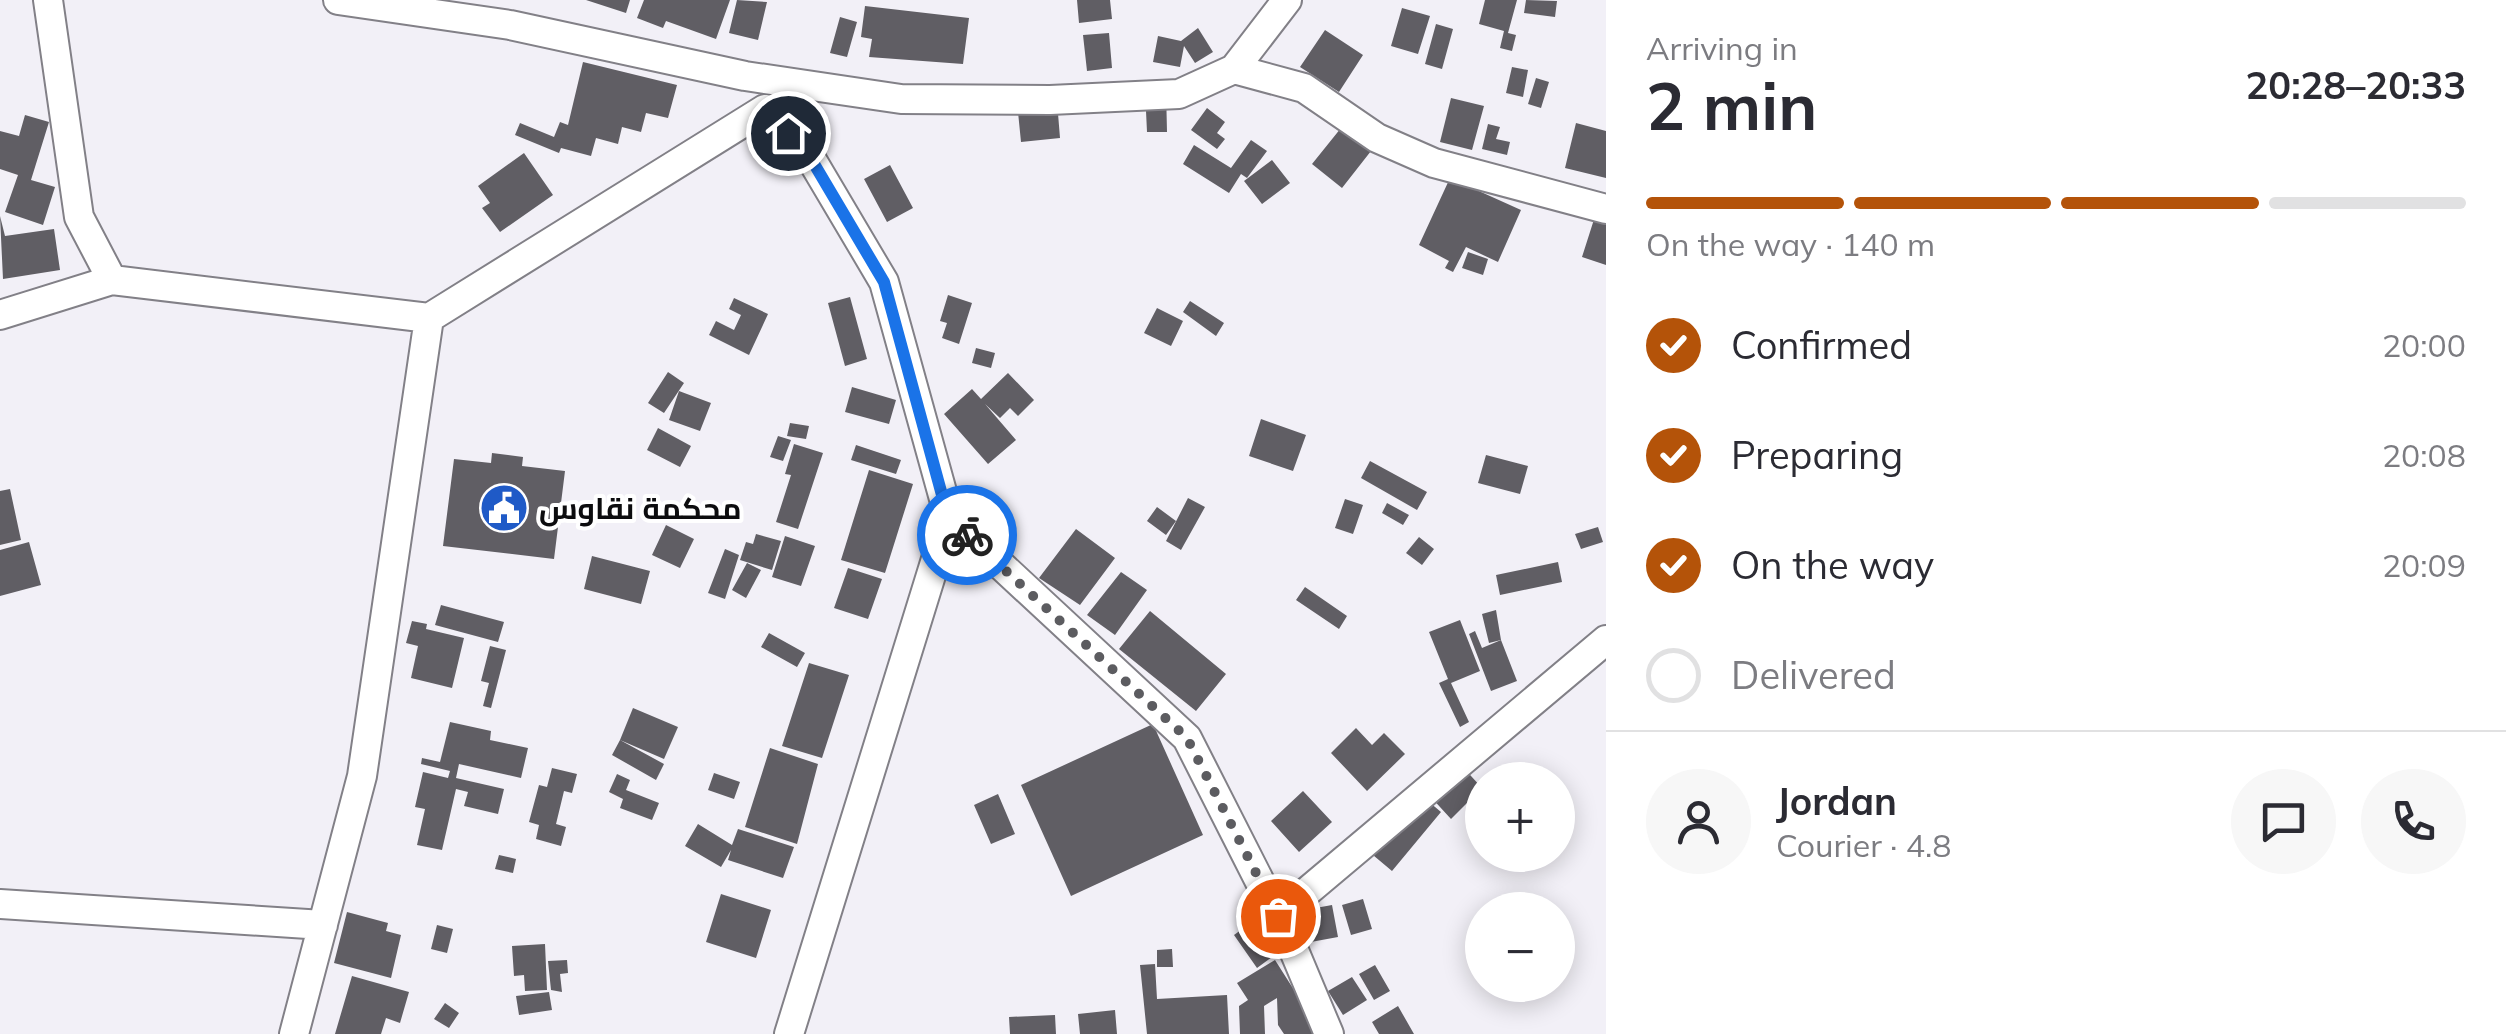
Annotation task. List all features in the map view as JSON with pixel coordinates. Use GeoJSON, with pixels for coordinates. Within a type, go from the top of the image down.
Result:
{"type":"FeatureCollection","features":[{"type":"Feature","properties":{"kind":"street"},"geometry":{"type":"LineString","coordinates":[[48,0],[79,217],[112,280]]}},
{"type":"Feature","properties":{"kind":"street"},"geometry":{"type":"LineString","coordinates":[[338,0],[510,25],[745,76],[901,99],[1050,100],[1178,94],[1234,68],[1287,0]]}},
{"type":"Feature","properties":{"kind":"street"},"geometry":{"type":"LineString","coordinates":[[1234,68],[1304,88],[1376,138],[1434,163],[1606,208]]}},
{"type":"Feature","properties":{"kind":"street"},"geometry":{"type":"LineString","coordinates":[[745,76],[766,109],[810,157],[884,282],[948,517],[1187,738],[1278,916],[1329,1034]]}},
{"type":"Feature","properties":{"kind":"street"},"geometry":{"type":"LineString","coordinates":[[0,315],[112,280],[429,318],[766,109]]}},
{"type":"Feature","properties":{"kind":"street"},"geometry":{"type":"LineString","coordinates":[[294,1034],[362,776],[429,318]]}},
{"type":"Feature","properties":{"kind":"street"},"geometry":{"type":"LineString","coordinates":[[789,1034],[948,517]]}},
{"type":"Feature","properties":{"kind":"street"},"geometry":{"type":"LineString","coordinates":[[1278,916],[1606,640]]}},
{"type":"Feature","properties":{"kind":"street"},"geometry":{"type":"LineString","coordinates":[[0,904],[322,926]]}},
{"type":"Feature","properties":{"kind":"building"},"geometry":{"type":"Polygon","coordinates":[[[586,0],[630,0],[626,13],[586,0]]]}},
{"type":"Feature","properties":{"kind":"building"},"geometry":{"type":"Polygon","coordinates":[[[644,0],[730,0],[716,39],[666,21],[663,28],[637,18],[644,0]]]}},
{"type":"Feature","properties":{"kind":"building"},"geometry":{"type":"Polygon","coordinates":[[[737,0],[767,2],[758,40],[729,33],[737,0]]]}},
{"type":"Feature","properties":{"kind":"building"},"geometry":{"type":"Polygon","coordinates":[[[1077,0],[1110,0],[1112,19],[1079,23],[1077,0]]]}},
{"type":"Feature","properties":{"kind":"building"},"geometry":{"type":"Polygon","coordinates":[[[1485,0],[1517,0],[1508,33],[1516,35],[1512,51],[1500,48],[1504,31],[1479,24],[1485,0]]]}},
{"type":"Feature","properties":{"kind":"building"},"geometry":{"type":"Polygon","coordinates":[[[1526,0],[1557,1],[1555,17],[1524,13],[1526,0]]]}},
{"type":"Feature","properties":{"kind":"building"},"geometry":{"type":"Polygon","coordinates":[[[865,6],[969,18],[963,64],[869,57],[872,39],[861,37],[865,6]]]}},
{"type":"Feature","properties":{"kind":"building"},"geometry":{"type":"Polygon","coordinates":[[[1402,8],[1430,16],[1418,54],[1391,46],[1402,8]]]}},
{"type":"Feature","properties":{"kind":"building"},"geometry":{"type":"Polygon","coordinates":[[[840,17],[857,22],[847,57],[830,53],[840,17]]]}},
{"type":"Feature","properties":{"kind":"building"},"geometry":{"type":"Polygon","coordinates":[[[1436,24],[1453,29],[1442,69],[1425,64],[1436,24]]]}},
{"type":"Feature","properties":{"kind":"building"},"geometry":{"type":"Polygon","coordinates":[[[1198,28],[1213,52],[1195,63],[1184,46],[1180,67],[1153,62],[1158,36],[1181,41],[1198,28]]]}},
{"type":"Feature","properties":{"kind":"building"},"geometry":{"type":"Polygon","coordinates":[[[1325,30],[1363,55],[1339,92],[1300,67],[1325,30]]]}},
{"type":"Feature","properties":{"kind":"building"},"geometry":{"type":"Polygon","coordinates":[[[1109,33],[1112,68],[1087,71],[1083,35],[1109,33]]]}},
{"type":"Feature","properties":{"kind":"building"},"geometry":{"type":"Polygon","coordinates":[[[583,62],[677,85],[668,118],[646,113],[641,132],[622,127],[618,144],[596,138],[591,156],[561,148],[559,153],[515,135],[520,123],[554,137],[560,122],[568,125],[583,62]]]}},
{"type":"Feature","properties":{"kind":"building"},"geometry":{"type":"Polygon","coordinates":[[[1512,67],[1528,70],[1523,97],[1506,93],[1512,67]]]}},
{"type":"Feature","properties":{"kind":"building"},"geometry":{"type":"Polygon","coordinates":[[[1536,78],[1549,82],[1541,108],[1528,104],[1536,78]]]}},
{"type":"Feature","properties":{"kind":"building"},"geometry":{"type":"Polygon","coordinates":[[[1056,89],[1060,138],[1021,142],[1016,92],[1056,89]]]}},
{"type":"Feature","properties":{"kind":"building"},"geometry":{"type":"Polygon","coordinates":[[[1166,89],[1167,132],[1147,132],[1145,90],[1166,89]]]}},
{"type":"Feature","properties":{"kind":"building"},"geometry":{"type":"Polygon","coordinates":[[[1451,98],[1484,106],[1472,150],[1440,142],[1451,98]]]}},
{"type":"Feature","properties":{"kind":"building"},"geometry":{"type":"Polygon","coordinates":[[[1207,108],[1225,122],[1217,133],[1225,139],[1217,149],[1191,130],[1207,108]]]}},
{"type":"Feature","properties":{"kind":"building"},"geometry":{"type":"Polygon","coordinates":[[[25,115],[49,122],[31,180],[55,187],[43,225],[5,212],[18,175],[0,169],[0,131],[19,136],[25,115]]]}},
{"type":"Feature","properties":{"kind":"building"},"geometry":{"type":"Polygon","coordinates":[[[1576,123],[1606,131],[1606,178],[1565,168],[1576,123]]]}},
{"type":"Feature","properties":{"kind":"building"},"geometry":{"type":"Polygon","coordinates":[[[1488,124],[1500,127],[1496,139],[1510,142],[1507,155],[1482,149],[1488,124]]]}},
{"type":"Feature","properties":{"kind":"building"},"geometry":{"type":"Polygon","coordinates":[[[1341,128],[1371,151],[1342,188],[1312,164],[1341,128]]]}},
{"type":"Feature","properties":{"kind":"building"},"geometry":{"type":"Polygon","coordinates":[[[1251,140],[1267,151],[1247,178],[1241,174],[1229,193],[1183,164],[1194,145],[1231,168],[1251,140]]]}},
{"type":"Feature","properties":{"kind":"building"},"geometry":{"type":"Polygon","coordinates":[[[524,153],[553,195],[500,232],[482,208],[490,203],[478,186],[524,153]]]}},
{"type":"Feature","properties":{"kind":"building"},"geometry":{"type":"Polygon","coordinates":[[[1272,160],[1290,183],[1262,204],[1244,181],[1272,160]]]}},
{"type":"Feature","properties":{"kind":"building"},"geometry":{"type":"Polygon","coordinates":[[[890,165],[913,208],[887,222],[864,179],[890,165]]]}},
{"type":"Feature","properties":{"kind":"building"},"geometry":{"type":"Polygon","coordinates":[[[1450,178],[1521,210],[1498,262],[1466,247],[1453,272],[1445,268],[1449,261],[1419,245],[1450,178]]]}},
{"type":"Feature","properties":{"kind":"building"},"geometry":{"type":"Polygon","coordinates":[[[1597,210],[1606,213],[1606,265],[1582,257],[1597,210]]]}},
{"type":"Feature","properties":{"kind":"building"},"geometry":{"type":"Polygon","coordinates":[[[0,216],[5,236],[54,229],[60,270],[3,279],[0,216]]]}},
{"type":"Feature","properties":{"kind":"building"},"geometry":{"type":"Polygon","coordinates":[[[1468,252],[1488,259],[1483,275],[1462,268],[1468,252]]]}},
{"type":"Feature","properties":{"kind":"building"},"geometry":{"type":"Polygon","coordinates":[[[948,295],[972,303],[959,344],[942,338],[947,323],[940,321],[948,295]]]}},
{"type":"Feature","properties":{"kind":"building"},"geometry":{"type":"Polygon","coordinates":[[[850,297],[867,359],[845,366],[828,303],[850,297]]]}},
{"type":"Feature","properties":{"kind":"building"},"geometry":{"type":"Polygon","coordinates":[[[734,298],[768,314],[749,355],[709,335],[716,321],[734,330],[741,315],[729,309],[734,298]]]}},
{"type":"Feature","properties":{"kind":"building"},"geometry":{"type":"Polygon","coordinates":[[[1190,301],[1224,323],[1216,336],[1183,312],[1190,301]]]}},
{"type":"Feature","properties":{"kind":"building"},"geometry":{"type":"Polygon","coordinates":[[[1157,308],[1183,321],[1171,346],[1144,333],[1157,308]]]}},
{"type":"Feature","properties":{"kind":"building"},"geometry":{"type":"Polygon","coordinates":[[[976,348],[995,353],[991,368],[972,363],[976,348]]]}},
{"type":"Feature","properties":{"kind":"building"},"geometry":{"type":"Polygon","coordinates":[[[668,372],[684,383],[664,413],[648,403],[668,372]]]}},
{"type":"Feature","properties":{"kind":"building"},"geometry":{"type":"Polygon","coordinates":[[[1008,373],[1034,400],[1018,416],[1010,408],[1000,418],[985,404],[1016,440],[988,464],[944,414],[972,389],[981,399],[1008,373]]]}},
{"type":"Feature","properties":{"kind":"building"},"geometry":{"type":"Polygon","coordinates":[[[852,387],[896,400],[889,424],[845,412],[852,387]]]}},
{"type":"Feature","properties":{"kind":"building"},"geometry":{"type":"Polygon","coordinates":[[[679,391],[711,403],[700,431],[669,420],[679,391]]]}},
{"type":"Feature","properties":{"kind":"building"},"geometry":{"type":"Polygon","coordinates":[[[1261,419],[1306,435],[1293,471],[1249,456],[1261,419]]]}},
{"type":"Feature","properties":{"kind":"building"},"geometry":{"type":"Polygon","coordinates":[[[790,423],[809,426],[806,439],[787,436],[790,423]]]}},
{"type":"Feature","properties":{"kind":"building"},"geometry":{"type":"Polygon","coordinates":[[[658,428],[691,446],[680,467],[647,450],[658,428]]]}},
{"type":"Feature","properties":{"kind":"building"},"geometry":{"type":"Polygon","coordinates":[[[778,436],[791,440],[783,461],[770,457],[778,436]]]}},
{"type":"Feature","properties":{"kind":"building"},"geometry":{"type":"Polygon","coordinates":[[[794,444],[823,453],[798,529],[776,522],[791,475],[785,474],[794,444]]]}},
{"type":"Feature","properties":{"kind":"building"},"geometry":{"type":"Polygon","coordinates":[[[856,445],[901,460],[896,474],[851,460],[856,445]]]}},
{"type":"Feature","properties":{"kind":"building","name":"محكمة نقاوس"},"geometry":{"type":"Polygon","coordinates":[[[492,453],[523,457],[522,466],[565,471],[554,559],[443,546],[454,459],[491,463],[492,453]]]}},
{"type":"Feature","properties":{"kind":"building"},"geometry":{"type":"Polygon","coordinates":[[[1486,455],[1528,466],[1520,494],[1478,483],[1486,455]]]}},
{"type":"Feature","properties":{"kind":"building"},"geometry":{"type":"Polygon","coordinates":[[[1370,461],[1427,492],[1417,510],[1361,478],[1370,461]]]}},
{"type":"Feature","properties":{"kind":"building"},"geometry":{"type":"Polygon","coordinates":[[[869,470],[913,484],[885,573],[841,560],[869,470]]]}},
{"type":"Feature","properties":{"kind":"building"},"geometry":{"type":"Polygon","coordinates":[[[10,489],[21,540],[0,545],[0,491],[10,489]]]}},
{"type":"Feature","properties":{"kind":"building"},"geometry":{"type":"Polygon","coordinates":[[[1188,498],[1205,507],[1181,550],[1166,541],[1188,498]]]}},
{"type":"Feature","properties":{"kind":"building"},"geometry":{"type":"Polygon","coordinates":[[[1345,499],[1363,505],[1353,534],[1335,528],[1345,499]]]}},
{"type":"Feature","properties":{"kind":"building"},"geometry":{"type":"Polygon","coordinates":[[[1387,503],[1409,515],[1403,525],[1382,513],[1387,503]]]}},
{"type":"Feature","properties":{"kind":"building"},"geometry":{"type":"Polygon","coordinates":[[[1157,507],[1176,521],[1166,535],[1147,521],[1157,507]]]}},
{"type":"Feature","properties":{"kind":"building"},"geometry":{"type":"Polygon","coordinates":[[[666,525],[694,539],[680,568],[652,555],[666,525]]]}},
{"type":"Feature","properties":{"kind":"building"},"geometry":{"type":"Polygon","coordinates":[[[1598,527],[1603,542],[1581,549],[1575,534],[1598,527]]]}},
{"type":"Feature","properties":{"kind":"building"},"geometry":{"type":"Polygon","coordinates":[[[1076,529],[1115,558],[1080,605],[1039,578],[1076,529]]]}},
{"type":"Feature","properties":{"kind":"building"},"geometry":{"type":"Polygon","coordinates":[[[756,534],[781,541],[772,570],[740,560],[746,542],[753,544],[756,534]]]}},
{"type":"Feature","properties":{"kind":"building"},"geometry":{"type":"Polygon","coordinates":[[[785,536],[815,546],[801,586],[772,577],[785,536]]]}},
{"type":"Feature","properties":{"kind":"building"},"geometry":{"type":"Polygon","coordinates":[[[1419,537],[1434,549],[1422,565],[1406,553],[1419,537]]]}},
{"type":"Feature","properties":{"kind":"building"},"geometry":{"type":"Polygon","coordinates":[[[29,542],[41,585],[0,596],[0,550],[29,542]]]}},
{"type":"Feature","properties":{"kind":"building"},"geometry":{"type":"Polygon","coordinates":[[[725,549],[739,555],[725,599],[708,593],[725,549]]]}},
{"type":"Feature","properties":{"kind":"building"},"geometry":{"type":"Polygon","coordinates":[[[592,556],[650,571],[641,604],[584,589],[592,556]]]}},
{"type":"Feature","properties":{"kind":"building"},"geometry":{"type":"Polygon","coordinates":[[[1558,562],[1562,582],[1500,595],[1496,575],[1558,562]]]}},
{"type":"Feature","properties":{"kind":"building"},"geometry":{"type":"Polygon","coordinates":[[[747,563],[761,570],[746,598],[732,590],[747,563]]]}},
{"type":"Feature","properties":{"kind":"building"},"geometry":{"type":"Polygon","coordinates":[[[848,568],[882,579],[868,619],[834,608],[848,568]]]}},
{"type":"Feature","properties":{"kind":"building"},"geometry":{"type":"Polygon","coordinates":[[[1121,572],[1147,590],[1115,635],[1087,615],[1121,572]]]}},
{"type":"Feature","properties":{"kind":"building"},"geometry":{"type":"Polygon","coordinates":[[[1305,587],[1347,616],[1339,629],[1296,600],[1305,587]]]}},
{"type":"Feature","properties":{"kind":"building"},"geometry":{"type":"Polygon","coordinates":[[[441,605],[504,622],[498,642],[435,625],[441,605]]]}},
{"type":"Feature","properties":{"kind":"building"},"geometry":{"type":"Polygon","coordinates":[[[1496,610],[1501,640],[1489,643],[1482,614],[1496,610]]]}},
{"type":"Feature","properties":{"kind":"building"},"geometry":{"type":"Polygon","coordinates":[[[1150,611],[1226,674],[1196,711],[1119,649],[1150,611]]]}},
{"type":"Feature","properties":{"kind":"building"},"geometry":{"type":"Polygon","coordinates":[[[1460,620],[1480,671],[1451,683],[1469,722],[1460,727],[1439,683],[1448,679],[1429,632],[1460,620]]]}},
{"type":"Feature","properties":{"kind":"building"},"geometry":{"type":"Polygon","coordinates":[[[412,621],[427,624],[426,629],[464,638],[452,688],[411,678],[418,646],[406,643],[412,621]]]}},
{"type":"Feature","properties":{"kind":"building"},"geometry":{"type":"Polygon","coordinates":[[[1475,631],[1482,648],[1501,640],[1517,681],[1491,691],[1469,634],[1475,631]]]}},
{"type":"Feature","properties":{"kind":"building"},"geometry":{"type":"Polygon","coordinates":[[[769,633],[805,653],[797,667],[761,647],[769,633]]]}},
{"type":"Feature","properties":{"kind":"building"},"geometry":{"type":"Polygon","coordinates":[[[490,646],[506,650],[491,708],[483,706],[489,683],[481,681],[490,646]]]}},
{"type":"Feature","properties":{"kind":"building"},"geometry":{"type":"Polygon","coordinates":[[[809,663],[849,675],[822,758],[782,746],[809,663]]]}},
{"type":"Feature","properties":{"kind":"building"},"geometry":{"type":"Polygon","coordinates":[[[633,708],[678,727],[664,759],[620,740],[633,708]]]}},
{"type":"Feature","properties":{"kind":"building"},"geometry":{"type":"Polygon","coordinates":[[[450,722],[491,731],[490,740],[528,748],[521,778],[459,764],[456,778],[504,789],[498,814],[464,806],[468,792],[456,789],[442,850],[417,845],[425,809],[415,807],[423,772],[448,778],[450,771],[421,764],[422,758],[440,762],[450,722]]]}},
{"type":"Feature","properties":{"kind":"building"},"geometry":{"type":"Polygon","coordinates":[[[1153,724],[1203,835],[1071,896],[1021,785],[1153,724]]]}},
{"type":"Feature","properties":{"kind":"building"},"geometry":{"type":"Polygon","coordinates":[[[1356,728],[1372,745],[1384,733],[1405,754],[1367,791],[1331,753],[1356,728]]]}},
{"type":"Feature","properties":{"kind":"building"},"geometry":{"type":"Polygon","coordinates":[[[620,740],[664,764],[656,780],[612,755],[620,740]]]}},
{"type":"Feature","properties":{"kind":"building"},"geometry":{"type":"Polygon","coordinates":[[[770,748],[818,764],[797,844],[745,827],[770,748]]]}},
{"type":"Feature","properties":{"kind":"building"},"geometry":{"type":"Polygon","coordinates":[[[1450,753],[1465,769],[1465,805],[1451,819],[1418,783],[1450,753]]]}},
{"type":"Feature","properties":{"kind":"building"},"geometry":{"type":"Polygon","coordinates":[[[552,768],[577,774],[572,793],[564,791],[556,824],[566,827],[561,846],[536,839],[539,825],[529,822],[539,785],[547,787],[552,768]]]}},
{"type":"Feature","properties":{"kind":"building"},"geometry":{"type":"Polygon","coordinates":[[[714,773],[740,782],[734,799],[708,790],[714,773]]]}},
{"type":"Feature","properties":{"kind":"building"},"geometry":{"type":"Polygon","coordinates":[[[617,774],[630,780],[626,790],[659,803],[652,820],[620,808],[623,799],[609,792],[617,774]]]}},
{"type":"Feature","properties":{"kind":"building"},"geometry":{"type":"Polygon","coordinates":[[[1410,786],[1441,812],[1392,871],[1361,845],[1410,786]]]}},
{"type":"Feature","properties":{"kind":"building"},"geometry":{"type":"Polygon","coordinates":[[[1303,791],[1332,822],[1299,852],[1271,821],[1303,791]]]}},
{"type":"Feature","properties":{"kind":"building"},"geometry":{"type":"Polygon","coordinates":[[[998,794],[1015,834],[991,844],[974,805],[998,794]]]}},
{"type":"Feature","properties":{"kind":"building"},"geometry":{"type":"Polygon","coordinates":[[[698,824],[732,845],[738,829],[794,847],[783,878],[728,860],[731,850],[721,867],[685,846],[698,824]]]}},
{"type":"Feature","properties":{"kind":"building"},"geometry":{"type":"Polygon","coordinates":[[[499,855],[516,859],[513,873],[495,869],[499,855]]]}},
{"type":"Feature","properties":{"kind":"building"},"geometry":{"type":"Polygon","coordinates":[[[721,894],[771,910],[756,958],[706,942],[721,894]]]}},
{"type":"Feature","properties":{"kind":"building"},"geometry":{"type":"Polygon","coordinates":[[[1363,899],[1372,929],[1351,935],[1342,905],[1363,899]]]}},
{"type":"Feature","properties":{"kind":"building"},"geometry":{"type":"Polygon","coordinates":[[[1332,905],[1338,937],[1300,944],[1294,912],[1332,905]]]}},
{"type":"Feature","properties":{"kind":"building"},"geometry":{"type":"Polygon","coordinates":[[[347,912],[388,923],[386,931],[401,935],[391,978],[334,963],[347,912]]]}},
{"type":"Feature","properties":{"kind":"building"},"geometry":{"type":"Polygon","coordinates":[[[1256,919],[1279,952],[1257,968],[1234,935],[1256,919]]]}},
{"type":"Feature","properties":{"kind":"building"},"geometry":{"type":"Polygon","coordinates":[[[437,925],[453,929],[447,953],[431,949],[437,925]]]}},
{"type":"Feature","properties":{"kind":"building"},"geometry":{"type":"Polygon","coordinates":[[[545,944],[547,990],[525,991],[524,975],[514,976],[512,946],[545,944]]]}},
{"type":"Feature","properties":{"kind":"building"},"geometry":{"type":"Polygon","coordinates":[[[1172,949],[1173,967],[1157,967],[1157,950],[1172,949]]]}},
{"type":"Feature","properties":{"kind":"building"},"geometry":{"type":"Polygon","coordinates":[[[567,960],[568,973],[560,974],[562,992],[551,990],[548,961],[567,960]]]}},
{"type":"Feature","properties":{"kind":"building"},"geometry":{"type":"Polygon","coordinates":[[[1275,960],[1315,1023],[1315,1034],[1284,1034],[1278,1025],[1277,998],[1264,1006],[1265,1034],[1240,1034],[1239,1006],[1248,1000],[1237,983],[1275,960]]]}},
{"type":"Feature","properties":{"kind":"building"},"geometry":{"type":"Polygon","coordinates":[[[1155,964],[1157,999],[1227,995],[1229,1034],[1147,1034],[1140,965],[1155,964]]]}},
{"type":"Feature","properties":{"kind":"building"},"geometry":{"type":"Polygon","coordinates":[[[1375,965],[1390,991],[1374,1000],[1359,974],[1375,965]]]}},
{"type":"Feature","properties":{"kind":"building"},"geometry":{"type":"Polygon","coordinates":[[[352,976],[409,992],[400,1023],[386,1018],[381,1034],[335,1034],[352,976]]]}},
{"type":"Feature","properties":{"kind":"building"},"geometry":{"type":"Polygon","coordinates":[[[1352,977],[1367,1000],[1343,1015],[1328,991],[1352,977]]]}},
{"type":"Feature","properties":{"kind":"building"},"geometry":{"type":"Polygon","coordinates":[[[549,992],[552,1010],[519,1015],[516,996],[549,992]]]}},
{"type":"Feature","properties":{"kind":"building"},"geometry":{"type":"Polygon","coordinates":[[[445,1003],[459,1013],[449,1028],[434,1019],[445,1003]]]}},
{"type":"Feature","properties":{"kind":"building"},"geometry":{"type":"Polygon","coordinates":[[[1398,1006],[1414,1034],[1379,1034],[1372,1022],[1398,1006]]]}},
{"type":"Feature","properties":{"kind":"building"},"geometry":{"type":"Polygon","coordinates":[[[1115,1010],[1117,1034],[1080,1034],[1078,1014],[1115,1010]]]}},
{"type":"Feature","properties":{"kind":"building"},"geometry":{"type":"Polygon","coordinates":[[[1055,1015],[1056,1034],[1010,1034],[1009,1017],[1055,1015]]]}},
{"type":"Feature","properties":{"kind":"way so far"},"geometry":{"type":"LineString","coordinates":[[967,535],[1187,738],[1278,916]]}},
{"type":"Feature","properties":{"kind":"place","name":"محكمة نقاوس"},"geometry":{"type":"Point","coordinates":[504,508]}},
{"type":"Feature","properties":{"kind":"route"},"geometry":{"type":"LineString","coordinates":[[788,133],[810,157],[884,282],[948,517],[967,535]]}}]}
